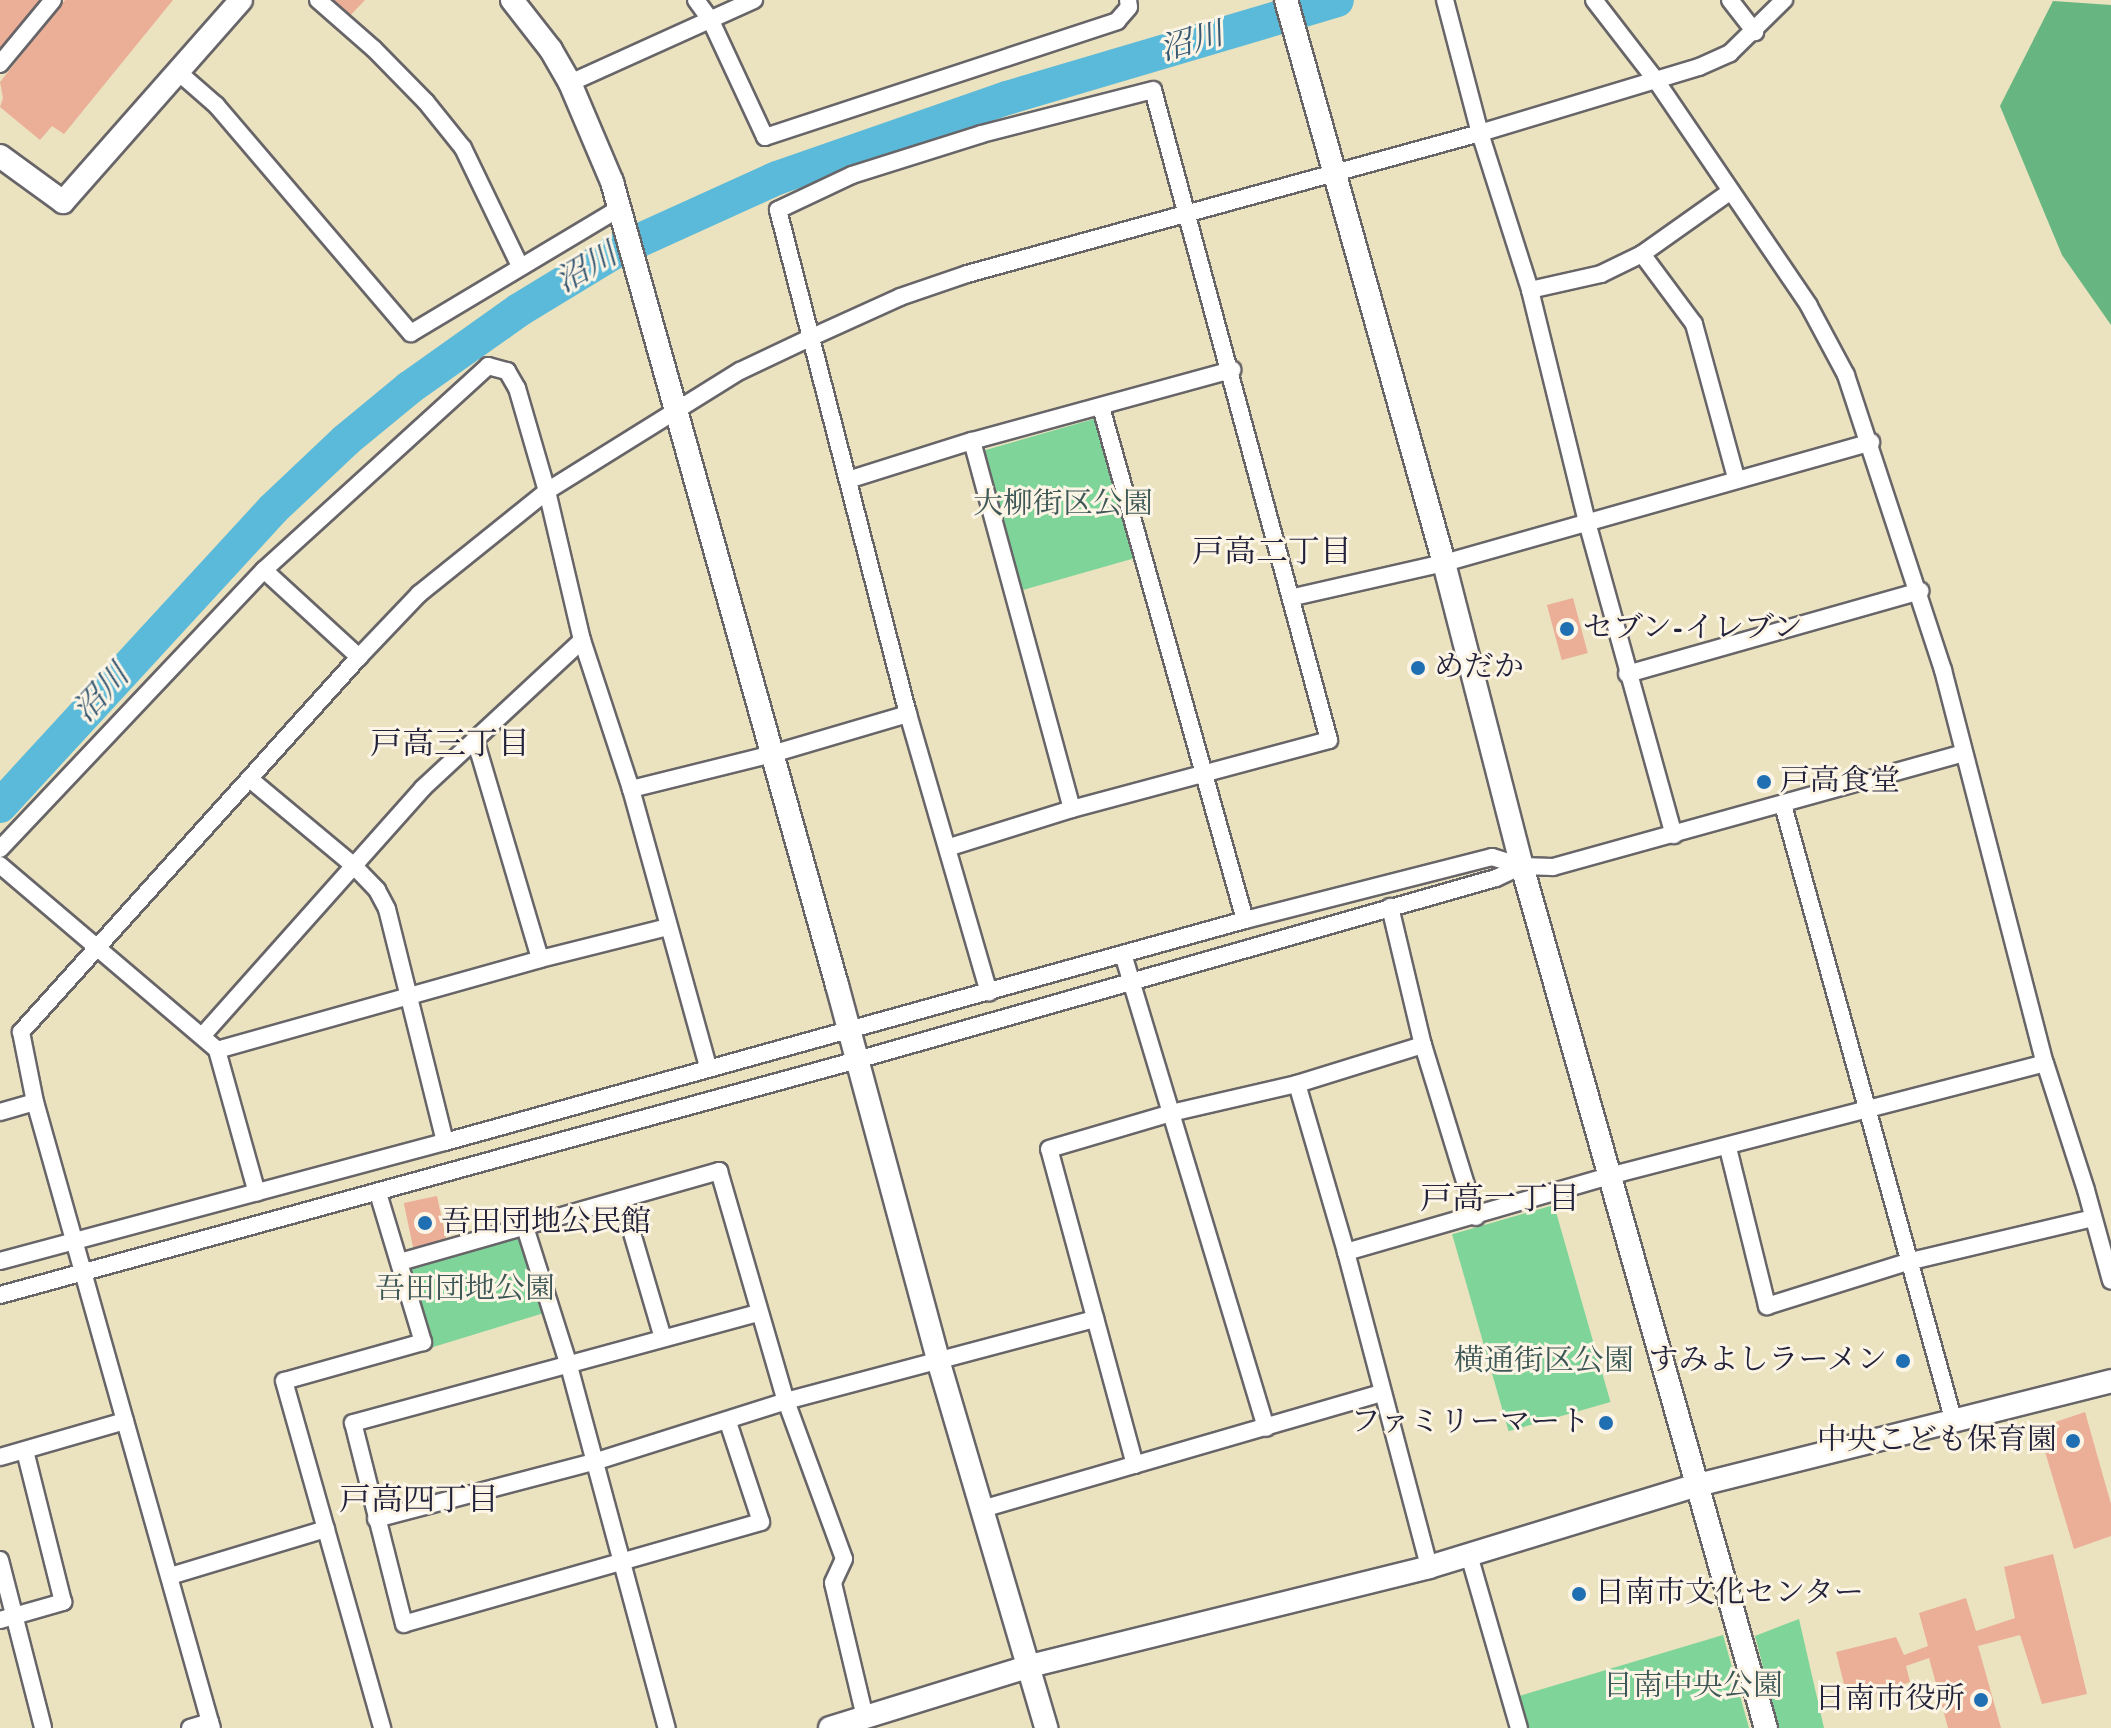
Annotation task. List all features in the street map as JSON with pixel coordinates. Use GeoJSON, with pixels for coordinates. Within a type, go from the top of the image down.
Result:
{"type":"FeatureCollection","features":[{"type":"Feature","properties":{"kind":"street"},"geometry":{"type":"LineString","coordinates":[[0,64],[53,0]]}},
{"type":"Feature","properties":{"kind":"street"},"geometry":{"type":"LineString","coordinates":[[0,156],[63,202],[241,0]]}},
{"type":"Feature","properties":{"kind":"street"},"geometry":{"type":"LineString","coordinates":[[318,0],[426,102],[463,148],[520,266]]}},
{"type":"Feature","properties":{"kind":"street"},"geometry":{"type":"LineString","coordinates":[[512,0],[551,50],[570,83],[596,140],[618,209],[676,408],[938,1360],[1046,1728]]}},
{"type":"Feature","properties":{"kind":"street"},"geometry":{"type":"LineString","coordinates":[[696,0],[711,21],[765,137],[1117,21],[1129,7],[1128,0]]}},
{"type":"Feature","properties":{"kind":"street"},"geometry":{"type":"LineString","coordinates":[[570,83],[754,0]]}},
{"type":"Feature","properties":{"kind":"street"},"geometry":{"type":"LineString","coordinates":[[1286,0],[1444,563],[1522,866],[1766,1728]]}},
{"type":"Feature","properties":{"kind":"street"},"geometry":{"type":"LineString","coordinates":[[1445,0],[1480,133],[1530,290],[1627,674],[1674,835]]}},
{"type":"Feature","properties":{"kind":"street"},"geometry":{"type":"LineString","coordinates":[[1594,0],[1655,79],[1809,306],[1846,375],[1920,591],[2045,1063],[2111,1281]]}},
{"type":"Feature","properties":{"kind":"street"},"geometry":{"type":"LineString","coordinates":[[1730,0],[1755,32]]}},
{"type":"Feature","properties":{"kind":"street"},"geometry":{"type":"LineString","coordinates":[[190,1728],[211,1725],[35,1102],[21,1032],[359,657],[419,594],[547,491],[676,408],[740,371],[812,337],[900,297],[967,274],[1480,133],[1730,53],[1755,32],[1784,0]]}},
{"type":"Feature","properties":{"kind":"street"},"geometry":{"type":"LineString","coordinates":[[177,71],[216,105],[411,333],[618,209]]}},
{"type":"Feature","properties":{"kind":"street"},"geometry":{"type":"LineString","coordinates":[[950,847],[1072,809],[1329,740],[1294,597],[1232,370],[1185,216],[1153,90],[982,134],[852,175],[778,210],[908,714],[950,847],[989,992]]}},
{"type":"Feature","properties":{"kind":"street"},"geometry":{"type":"LineString","coordinates":[[1530,290],[1601,274],[1642,254],[1731,191]]}},
{"type":"Feature","properties":{"kind":"street"},"geometry":{"type":"LineString","coordinates":[[1642,254],[1694,324],[1736,478]]}},
{"type":"Feature","properties":{"kind":"street"},"geometry":{"type":"LineString","coordinates":[[0,849],[264,570],[488,366],[507,371],[517,388],[547,491],[582,640],[631,789],[708,1067]]}},
{"type":"Feature","properties":{"kind":"street"},"geometry":{"type":"LineString","coordinates":[[848,480],[972,441],[1232,370]]}},
{"type":"Feature","properties":{"kind":"street"},"geometry":{"type":"LineString","coordinates":[[1101,407],[1245,920]]}},
{"type":"Feature","properties":{"kind":"street"},"geometry":{"type":"LineString","coordinates":[[972,441],[1072,809]]}},
{"type":"Feature","properties":{"kind":"street"},"geometry":{"type":"LineString","coordinates":[[1294,597],[1444,563],[1871,442]]}},
{"type":"Feature","properties":{"kind":"street"},"geometry":{"type":"LineString","coordinates":[[264,570],[359,657]]}},
{"type":"Feature","properties":{"kind":"street"},"geometry":{"type":"LineString","coordinates":[[1627,674],[1920,591]]}},
{"type":"Feature","properties":{"kind":"street"},"geometry":{"type":"LineString","coordinates":[[203,1035],[423,788],[582,640]]}},
{"type":"Feature","properties":{"kind":"street"},"geometry":{"type":"LineString","coordinates":[[631,789],[772,754],[908,714]]}},
{"type":"Feature","properties":{"kind":"street"},"geometry":{"type":"LineString","coordinates":[[475,739],[540,959]]}},
{"type":"Feature","properties":{"kind":"street"},"geometry":{"type":"LineString","coordinates":[[0,1261],[445,1142],[1245,920],[1492,857],[1522,866],[1553,867],[1963,753]]}},
{"type":"Feature","properties":{"kind":"street"},"geometry":{"type":"LineString","coordinates":[[251,780],[353,865],[377,890],[387,909],[445,1142]]}},
{"type":"Feature","properties":{"kind":"street"},"geometry":{"type":"LineString","coordinates":[[1783,805],[1865,1111],[1954,1422]]}},
{"type":"Feature","properties":{"kind":"street"},"geometry":{"type":"LineString","coordinates":[[0,865],[217,1050],[257,1193]]}},
{"type":"Feature","properties":{"kind":"street"},"geometry":{"type":"LineString","coordinates":[[0,1295],[857,1060],[1496,878],[1522,866]]}},
{"type":"Feature","properties":{"kind":"street"},"geometry":{"type":"LineString","coordinates":[[1390,907],[1423,1045],[1476,1217]]}},
{"type":"Feature","properties":{"kind":"street"},"geometry":{"type":"LineString","coordinates":[[217,1050],[540,959],[667,927]]}},
{"type":"Feature","properties":{"kind":"street"},"geometry":{"type":"LineString","coordinates":[[1123,954],[1266,1428]]}},
{"type":"Feature","properties":{"kind":"street"},"geometry":{"type":"LineString","coordinates":[[1135,1465],[1049,1149],[1171,1113],[1297,1084],[1423,1045]]}},
{"type":"Feature","properties":{"kind":"street"},"geometry":{"type":"LineString","coordinates":[[1346,1252],[1476,1217],[1609,1176],[1728,1148],[2045,1063]]}},
{"type":"Feature","properties":{"kind":"street"},"geometry":{"type":"LineString","coordinates":[[1297,1084],[1346,1252],[1429,1567]]}},
{"type":"Feature","properties":{"kind":"street"},"geometry":{"type":"LineString","coordinates":[[0,1112],[35,1102]]}},
{"type":"Feature","properties":{"kind":"street"},"geometry":{"type":"LineString","coordinates":[[1728,1148],[1767,1306],[1907,1262],[2093,1218]]}},
{"type":"Feature","properties":{"kind":"street"},"geometry":{"type":"LineString","coordinates":[[400,1262],[524,1224],[719,1171],[786,1401],[844,1559],[833,1583],[865,1717]]}},
{"type":"Feature","properties":{"kind":"street"},"geometry":{"type":"LineString","coordinates":[[378,1193],[423,1342],[284,1381],[382,1728]]}},
{"type":"Feature","properties":{"kind":"street"},"geometry":{"type":"LineString","coordinates":[[622,1199],[663,1338]]}},
{"type":"Feature","properties":{"kind":"street"},"geometry":{"type":"LineString","coordinates":[[524,1224],[569,1366],[667,1728]]}},
{"type":"Feature","properties":{"kind":"street"},"geometry":{"type":"LineString","coordinates":[[728,1422],[761,1522],[404,1624],[353,1423],[758,1313]]}},
{"type":"Feature","properties":{"kind":"street"},"geometry":{"type":"LineString","coordinates":[[376,1519],[594,1462],[728,1422],[786,1401],[1095,1319]]}},
{"type":"Feature","properties":{"kind":"street"},"geometry":{"type":"LineString","coordinates":[[830,1728],[1030,1666],[1429,1567],[1698,1485],[2111,1381]]}},
{"type":"Feature","properties":{"kind":"street"},"geometry":{"type":"LineString","coordinates":[[982,1509],[1382,1393]]}},
{"type":"Feature","properties":{"kind":"street"},"geometry":{"type":"LineString","coordinates":[[0,1457],[125,1421]]}},
{"type":"Feature","properties":{"kind":"street"},"geometry":{"type":"LineString","coordinates":[[7,1618],[63,1602],[25,1451]]}},
{"type":"Feature","properties":{"kind":"street"},"geometry":{"type":"LineString","coordinates":[[170,1576],[326,1529]]}},
{"type":"Feature","properties":{"kind":"street"},"geometry":{"type":"LineString","coordinates":[[1469,1555],[1519,1728]]}},
{"type":"Feature","properties":{"kind":"street"},"geometry":{"type":"LineString","coordinates":[[0,1560],[7,1618],[43,1728]]}},
{"type":"Feature","properties":{"kind":"green space"},"geometry":{"type":"Polygon","coordinates":[[[2053,1],[2111,5],[2111,325],[2062,255],[2000,106],[2053,1]]]}},
{"type":"Feature","properties":{"kind":"green space","name":"大柳街区公園"},"geometry":{"type":"Polygon","coordinates":[[[1104,416],[1144,555],[1023,590],[983,451],[1104,416]]]}},
{"type":"Feature","properties":{"kind":"green space","name":"横通街区公園"},"geometry":{"type":"Polygon","coordinates":[[[1554,1205],[1611,1402],[1509,1431],[1452,1234],[1554,1205]]]}},
{"type":"Feature","properties":{"kind":"green space","name":"吾田団地公園"},"geometry":{"type":"Polygon","coordinates":[[[522,1232],[547,1312],[431,1348],[406,1267],[522,1232]]]}},
{"type":"Feature","properties":{"kind":"green space"},"geometry":{"type":"Polygon","coordinates":[[[1799,1619],[1824,1728],[1779,1728],[1755,1636],[1799,1619]]]}},
{"type":"Feature","properties":{"kind":"green space","name":"日南中央公園"},"geometry":{"type":"Polygon","coordinates":[[[1723,1635],[1749,1728],[1526,1728],[1516,1697],[1723,1635]]]}},
{"type":"Feature","properties":{"kind":"building"},"geometry":{"type":"Polygon","coordinates":[[[0,0],[39,0],[0,51],[0,0]]]}},
{"type":"Feature","properties":{"kind":"building"},"geometry":{"type":"Polygon","coordinates":[[[65,0],[173,0],[64,134],[52,126],[40,140],[0,107],[3,98],[0,82],[65,0]]]}},
{"type":"Feature","properties":{"kind":"building"},"geometry":{"type":"Polygon","coordinates":[[[329,0],[365,0],[346,20],[329,0]]]}},
{"type":"Feature","properties":{"kind":"building","name":"セブン-イレブン"},"geometry":{"type":"Polygon","coordinates":[[[1573,598],[1588,653],[1562,660],[1547,605],[1573,598]]]}},
{"type":"Feature","properties":{"kind":"building","name":"吾田団地公民館"},"geometry":{"type":"Polygon","coordinates":[[[437,1196],[447,1242],[414,1249],[404,1203],[437,1196]]]}},
{"type":"Feature","properties":{"kind":"building"},"geometry":{"type":"Polygon","coordinates":[[[2085,1412],[2111,1504],[2111,1536],[2074,1549],[2038,1428],[2085,1412]]]}},
{"type":"Feature","properties":{"kind":"building","name":"日南市役所"},"geometry":{"type":"Polygon","coordinates":[[[2053,1554],[2087,1694],[2042,1704],[2020,1635],[1978,1646],[2001,1728],[1948,1728],[1929,1658],[1906,1666],[1910,1682],[1849,1704],[1836,1652],[1896,1637],[1904,1655],[1928,1646],[1919,1613],[1966,1598],[1976,1631],[2015,1618],[2004,1567],[2053,1554]]]}},
{"type":"Feature","properties":{"kind":"waterway","name":"沼川"},"geometry":{"type":"LineString","coordinates":[[0,806],[273,509],[346,440],[409,388],[519,310],[616,251],[777,178],[1007,98],[1337,0]]}},
{"type":"Feature","properties":{"kind":"place","name":"セブン-イレブン"},"geometry":{"type":"Point","coordinates":[1567,629]}},
{"type":"Feature","properties":{"kind":"place","name":"めだか"},"geometry":{"type":"Point","coordinates":[1418,668]}},
{"type":"Feature","properties":{"kind":"place","name":"戸高食堂"},"geometry":{"type":"Point","coordinates":[1764,782]}},
{"type":"Feature","properties":{"kind":"place","name":"吾田団地公民館"},"geometry":{"type":"Point","coordinates":[425,1223]}},
{"type":"Feature","properties":{"kind":"place","name":"すみよしラーメン"},"geometry":{"type":"Point","coordinates":[1903,1361]}},
{"type":"Feature","properties":{"kind":"place","name":"ファミリーマート"},"geometry":{"type":"Point","coordinates":[1606,1423]}},
{"type":"Feature","properties":{"kind":"place","name":"中央こども保育園"},"geometry":{"type":"Point","coordinates":[2073,1441]}},
{"type":"Feature","properties":{"kind":"place","name":"日南市文化センター"},"geometry":{"type":"Point","coordinates":[1579,1594]}},
{"type":"Feature","properties":{"kind":"place","name":"日南市役所"},"geometry":{"type":"Point","coordinates":[1981,1700]}},
{"type":"Feature","properties":{"kind":"district","name":"戸高二丁目"},"geometry":{"type":"Point","coordinates":[1272,553]}},
{"type":"Feature","properties":{"kind":"district","name":"戸高三丁目"},"geometry":{"type":"Point","coordinates":[450,745]}},
{"type":"Feature","properties":{"kind":"district","name":"戸高一丁目"},"geometry":{"type":"Point","coordinates":[1500,1200]}},
{"type":"Feature","properties":{"kind":"district","name":"戸高四丁目"},"geometry":{"type":"Point","coordinates":[419,1501]}}]}
